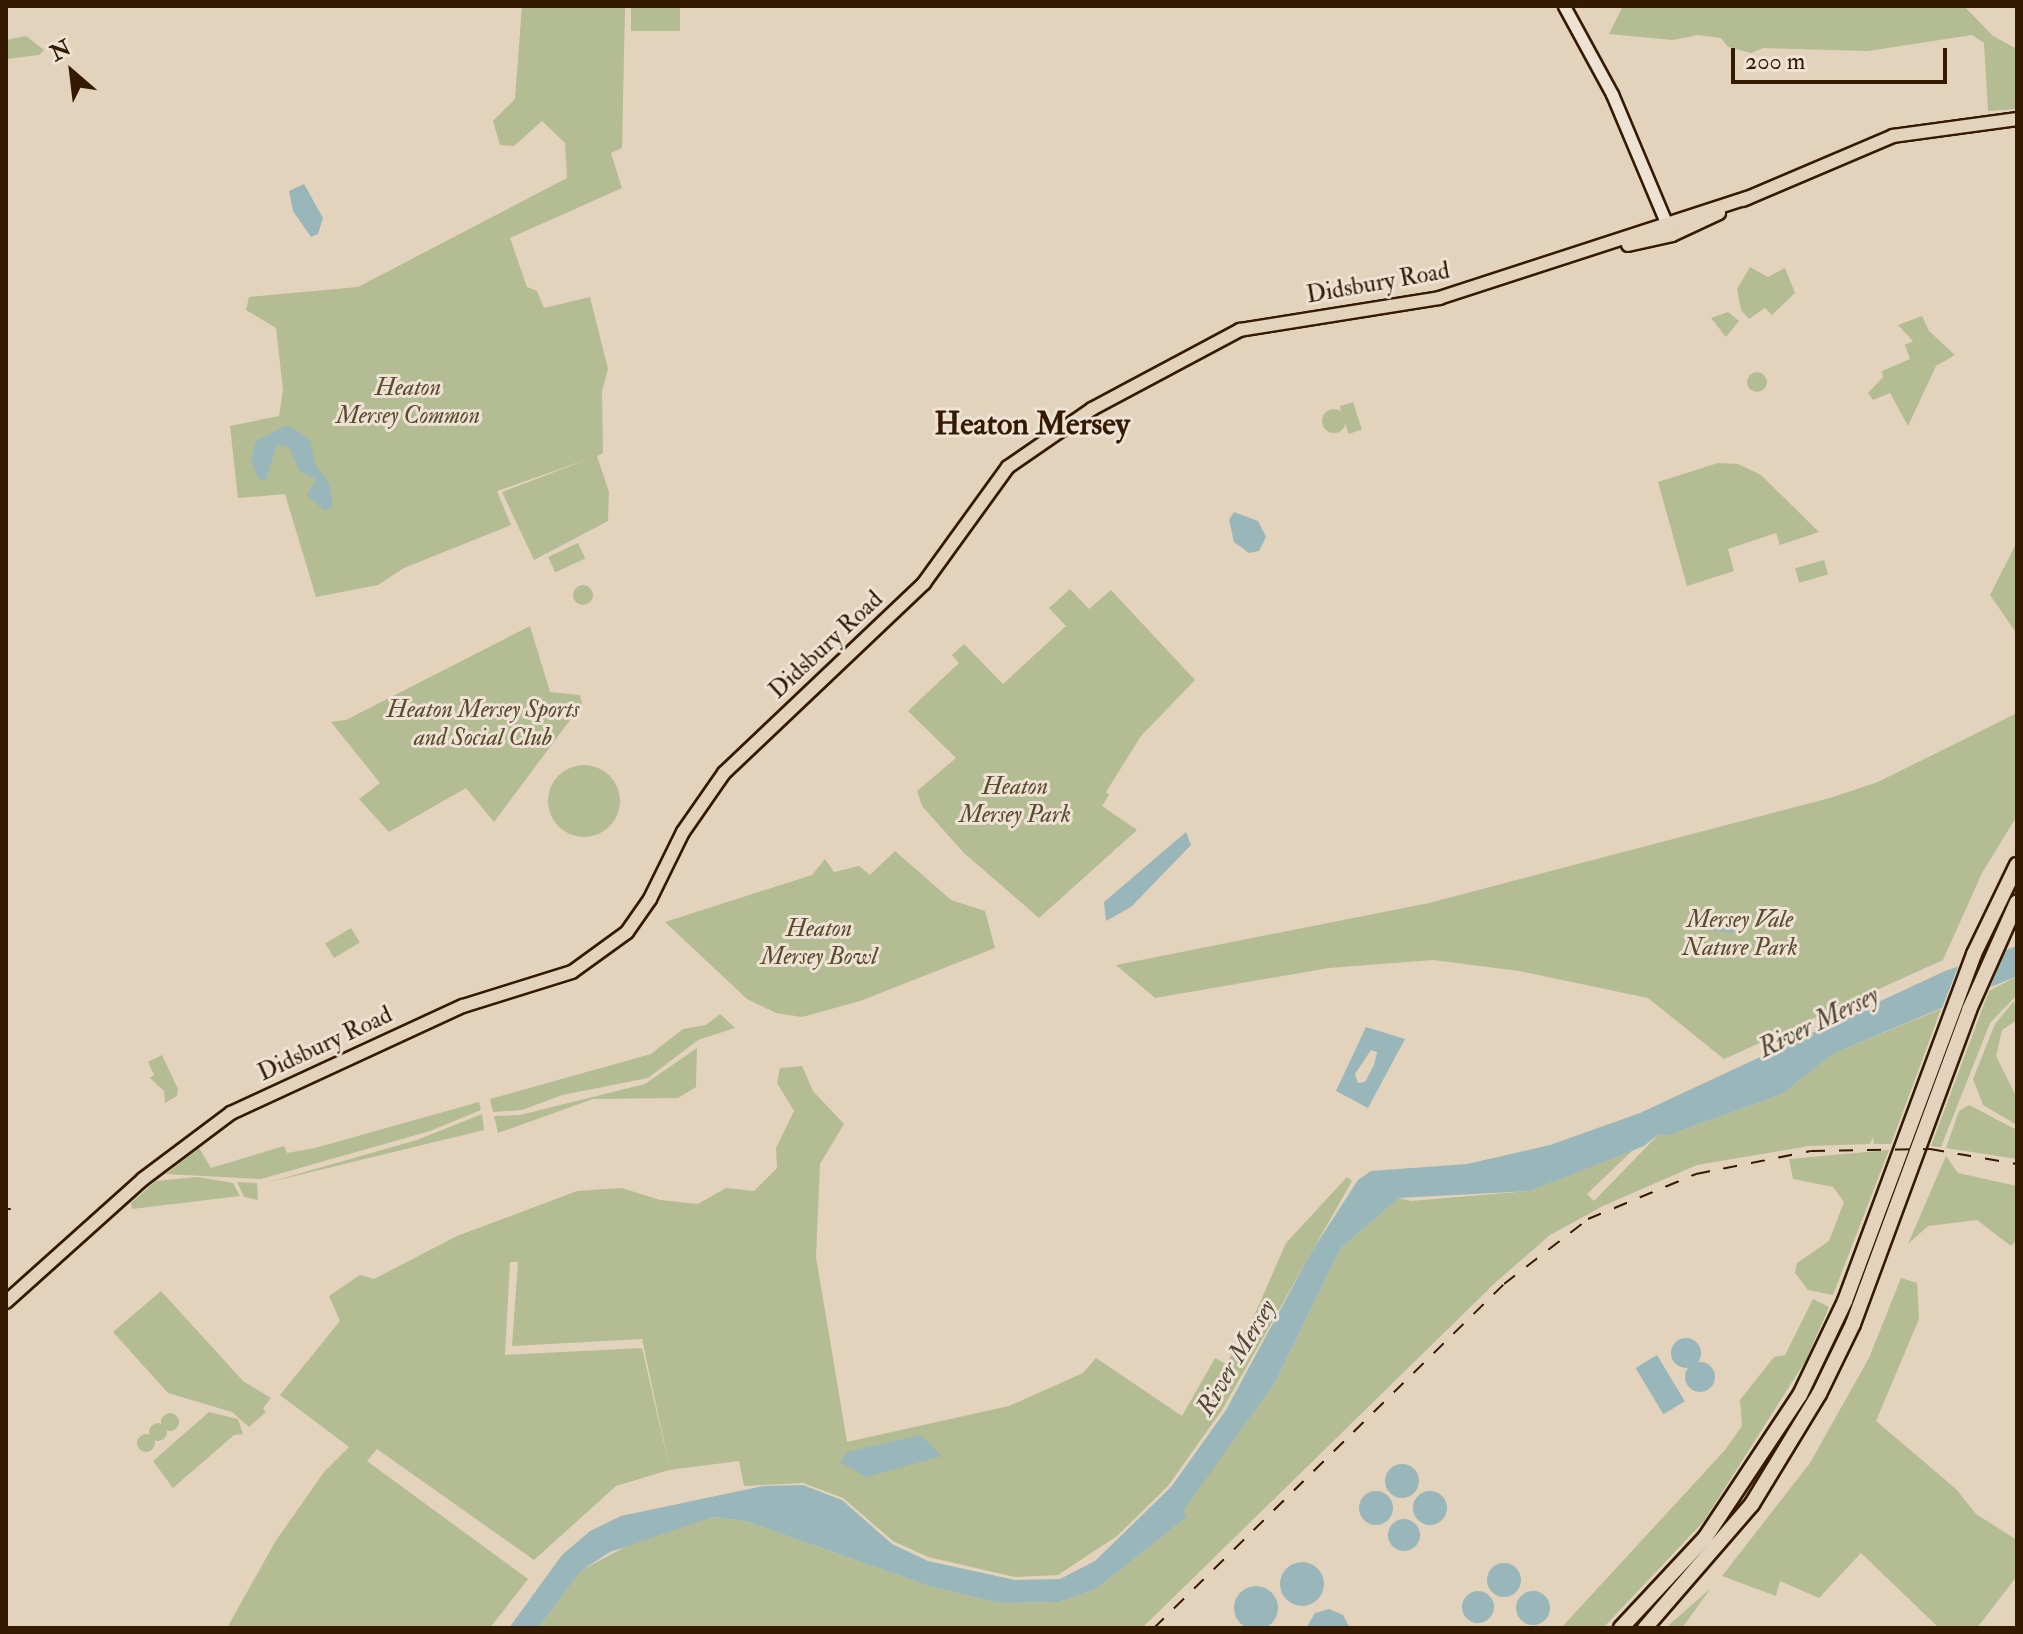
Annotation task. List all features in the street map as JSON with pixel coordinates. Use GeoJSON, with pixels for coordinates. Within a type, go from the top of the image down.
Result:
{"type":"FeatureCollection","features":[{"type":"Feature","properties":{"kind":"highway"},"geometry":{"type":"LineString","coordinates":[[1621,1628],[1705,1538],[1800,1395],[1845,1301],[1974,954],[2017,865]]}},
{"type":"Feature","properties":{"kind":"highway"},"geometry":{"type":"LineString","coordinates":[[1645,1628],[1752,1504],[1819,1394],[1880,1252],[1969,1010],[2017,902]]}},
{"type":"Feature","properties":{"kind":"main road"},"geometry":{"type":"LineString","coordinates":[[1564,6],[1591,55],[1670,230]]}},
{"type":"Feature","properties":{"kind":"main road","name":"Didsbury Road"},"geometry":{"type":"LineString","coordinates":[[6,1302],[148,1175],[231,1113],[463,1006],[572,972],[627,932],[650,899],[683,832],[724,773],[924,583],[1008,467],[1092,409],[1240,330],[1411,304],[1670,230],[1893,136],[2017,119]]}},
{"type":"Feature","properties":{"kind":"main road","name":"Didsbury Road"},"geometry":{"type":"LineString","coordinates":[[1670,230],[1684,218],[1747,198]]}},
{"type":"Feature","properties":{"kind":"main road"},"geometry":{"type":"LineString","coordinates":[[1658,200],[1667,214],[1684,218]]}},
{"type":"Feature","properties":{"kind":"green space","name":"Heaton Mersey Common"},"geometry":{"type":"Polygon","coordinates":[[[522,6],[625,6],[622,148],[611,153],[622,188],[510,238],[527,287],[537,291],[544,308],[590,297],[608,369],[602,391],[603,453],[597,456],[609,492],[608,521],[534,560],[502,492],[591,458],[497,491],[511,525],[404,568],[378,585],[316,597],[285,494],[238,498],[230,426],[279,416],[283,390],[276,328],[246,310],[249,297],[358,287],[567,178],[565,143],[542,121],[514,146],[500,145],[493,121],[515,99],[522,6]]]}},
{"type":"Feature","properties":{"kind":"green space"},"geometry":{"type":"Polygon","coordinates":[[[631,6],[680,6],[680,31],[631,31],[631,6]]]}},
{"type":"Feature","properties":{"kind":"green space"},"geometry":{"type":"Polygon","coordinates":[[[1623,6],[1964,6],[1993,36],[2017,49],[2017,109],[1988,111],[1984,43],[1972,35],[1868,51],[1763,48],[1751,53],[1728,47],[1721,38],[1698,35],[1673,40],[1609,34],[1623,6]]]}},
{"type":"Feature","properties":{"kind":"green space"},"geometry":{"type":"Polygon","coordinates":[[[26,36],[44,50],[39,55],[6,59],[6,40],[26,36]]]}},
{"type":"Feature","properties":{"kind":"green space"},"geometry":{"type":"Polygon","coordinates":[[[1750,267],[1768,277],[1785,268],[1795,293],[1772,315],[1765,308],[1749,319],[1741,310],[1737,289],[1750,267]]]}},
{"type":"Feature","properties":{"kind":"green space"},"geometry":{"type":"Polygon","coordinates":[[[1728,312],[1739,321],[1726,337],[1711,318],[1728,312]]]}},
{"type":"Feature","properties":{"kind":"green space"},"geometry":{"type":"Polygon","coordinates":[[[1922,316],[1929,331],[1955,355],[1936,366],[1908,426],[1890,393],[1873,400],[1868,393],[1883,377],[1882,371],[1910,359],[1905,345],[1913,341],[1898,325],[1922,316]]]}},
{"type":"Feature","properties":{"kind":"green space"},"geometry":{"type":"Polygon","coordinates":[[[1757,372],[1764,375],[1767,382],[1764,389],[1757,392],[1750,389],[1747,382],[1750,375],[1757,372]]]}},
{"type":"Feature","properties":{"kind":"green space"},"geometry":{"type":"Polygon","coordinates":[[[1353,402],[1362,430],[1349,434],[1340,406],[1353,402]]]}},
{"type":"Feature","properties":{"kind":"green space"},"geometry":{"type":"Polygon","coordinates":[[[1334,409],[1342,413],[1346,421],[1342,429],[1334,433],[1326,429],[1322,421],[1326,413],[1334,409]]]}},
{"type":"Feature","properties":{"kind":"green space"},"geometry":{"type":"Polygon","coordinates":[[[1718,463],[1738,464],[1761,475],[1819,532],[1780,545],[1776,533],[1728,549],[1734,571],[1687,586],[1658,482],[1718,463]]]}},
{"type":"Feature","properties":{"kind":"green space"},"geometry":{"type":"Polygon","coordinates":[[[2017,542],[2017,634],[1990,595],[2017,542]]]}},
{"type":"Feature","properties":{"kind":"green space"},"geometry":{"type":"Polygon","coordinates":[[[578,543],[585,558],[555,572],[548,557],[578,543]]]}},
{"type":"Feature","properties":{"kind":"green space"},"geometry":{"type":"Polygon","coordinates":[[[1824,560],[1828,574],[1799,583],[1795,568],[1824,560]]]}},
{"type":"Feature","properties":{"kind":"green space"},"geometry":{"type":"Polygon","coordinates":[[[583,585],[590,588],[593,595],[590,602],[583,605],[576,602],[573,595],[576,588],[583,585]]]}},
{"type":"Feature","properties":{"kind":"green space","name":"Heaton Mersey Park"},"geometry":{"type":"Polygon","coordinates":[[[1070,589],[1089,609],[1111,590],[1195,680],[1141,736],[1106,792],[1109,795],[1102,806],[1137,830],[1039,918],[964,853],[922,806],[917,791],[956,758],[908,711],[959,663],[952,655],[964,644],[1003,684],[1066,626],[1049,608],[1070,589]]]}},
{"type":"Feature","properties":{"kind":"green space","name":"Heaton Mersey Sports and Social Club"},"geometry":{"type":"Polygon","coordinates":[[[530,626],[550,692],[580,695],[582,704],[494,822],[466,788],[389,832],[359,799],[380,783],[331,722],[346,720],[530,626]]]}},
{"type":"Feature","properties":{"kind":"green space","name":"Mersey Vale Nature Park"},"geometry":{"type":"Polygon","coordinates":[[[2017,713],[2017,816],[1982,873],[1943,960],[1724,1059],[1648,998],[1519,971],[1433,960],[1329,968],[1155,998],[1116,965],[1429,903],[1830,798],[1878,782],[2017,713]]]}},
{"type":"Feature","properties":{"kind":"green space"},"geometry":{"type":"Polygon","coordinates":[[[591,765],[610,775],[618,787],[618,815],[610,827],[598,835],[577,837],[558,827],[550,815],[548,794],[558,775],[570,767],[591,765]]]}},
{"type":"Feature","properties":{"kind":"green space","name":"Heaton Mersey Bowl"},"geometry":{"type":"Polygon","coordinates":[[[895,851],[951,900],[985,911],[995,948],[860,1001],[802,1017],[776,1013],[747,999],[665,922],[812,875],[825,859],[834,872],[859,866],[870,875],[895,851]]]}},
{"type":"Feature","properties":{"kind":"green space"},"geometry":{"type":"Polygon","coordinates":[[[351,928],[360,943],[334,958],[325,943],[351,928]]]}},
{"type":"Feature","properties":{"kind":"green space"},"geometry":{"type":"Polygon","coordinates":[[[2017,976],[2017,995],[1990,1023],[1941,1147],[1931,1146],[1989,991],[2017,976]]]}},
{"type":"Feature","properties":{"kind":"green space"},"geometry":{"type":"Polygon","coordinates":[[[2014,1001],[2017,1020],[2002,1030],[1996,1056],[2017,1098],[2017,1125],[1983,1105],[1973,1079],[1995,1024],[2014,1001]]]}},
{"type":"Feature","properties":{"kind":"green space"},"geometry":{"type":"Polygon","coordinates":[[[1941,1009],[1891,1144],[1874,1144],[1873,1137],[1870,1144],[1809,1146],[1697,1165],[1603,1206],[1550,1235],[1496,1282],[1142,1628],[538,1628],[582,1570],[647,1535],[713,1517],[745,1521],[929,1586],[999,1603],[1059,1602],[1096,1589],[1187,1517],[1182,1511],[1276,1381],[1340,1249],[1399,1198],[1411,1201],[1530,1191],[1634,1149],[1587,1194],[1594,1201],[1659,1134],[1666,1136],[1782,1094],[1833,1054],[1941,1009]]]}},
{"type":"Feature","properties":{"kind":"green space"},"geometry":{"type":"Polygon","coordinates":[[[720,1014],[735,1028],[698,1040],[648,1078],[562,1095],[522,1110],[493,1112],[490,1099],[651,1054],[683,1029],[706,1025],[720,1014]]]}},
{"type":"Feature","properties":{"kind":"green space"},"geometry":{"type":"Polygon","coordinates":[[[697,1048],[696,1087],[678,1098],[593,1099],[498,1133],[494,1116],[520,1115],[645,1084],[697,1048]]]}},
{"type":"Feature","properties":{"kind":"green space"},"geometry":{"type":"Polygon","coordinates":[[[162,1055],[178,1089],[177,1096],[165,1103],[164,1091],[150,1078],[154,1075],[148,1062],[162,1055]]]}},
{"type":"Feature","properties":{"kind":"green space"},"geometry":{"type":"Polygon","coordinates":[[[802,1066],[813,1091],[844,1124],[820,1164],[816,1257],[847,1442],[1009,1406],[1083,1373],[1096,1358],[1182,1416],[1215,1358],[1226,1364],[1255,1314],[1286,1243],[1347,1177],[1352,1181],[1222,1410],[1168,1486],[1117,1536],[1058,1575],[1015,1577],[928,1557],[893,1541],[843,1498],[803,1483],[744,1486],[739,1461],[670,1470],[616,1486],[534,1560],[377,1449],[367,1461],[528,1579],[490,1628],[227,1628],[275,1542],[324,1472],[349,1447],[280,1395],[340,1321],[329,1296],[360,1275],[374,1279],[457,1236],[577,1191],[622,1188],[660,1200],[698,1204],[726,1188],[754,1191],[777,1168],[776,1148],[794,1111],[777,1083],[780,1068],[802,1066]],[[510,1262],[505,1355],[642,1348],[670,1470],[642,1339],[512,1346],[518,1262],[510,1262]]]}},
{"type":"Feature","properties":{"kind":"green space"},"geometry":{"type":"Polygon","coordinates":[[[479,1102],[481,1110],[430,1131],[261,1179],[166,1174],[199,1148],[211,1168],[284,1146],[287,1153],[315,1148],[479,1102]]]}},
{"type":"Feature","properties":{"kind":"green space"},"geometry":{"type":"Polygon","coordinates":[[[1969,1105],[2017,1130],[2017,1159],[1946,1148],[1959,1111],[1969,1105]]]}},
{"type":"Feature","properties":{"kind":"green space"},"geometry":{"type":"Polygon","coordinates":[[[482,1114],[484,1130],[266,1183],[417,1140],[482,1114]]]}},
{"type":"Feature","properties":{"kind":"green space"},"geometry":{"type":"Polygon","coordinates":[[[1889,1150],[1833,1295],[1808,1290],[1795,1273],[1797,1263],[1829,1241],[1844,1202],[1833,1187],[1793,1179],[1789,1159],[1889,1150]]]}},
{"type":"Feature","properties":{"kind":"green space"},"geometry":{"type":"Polygon","coordinates":[[[1946,1156],[1958,1173],[2017,1186],[2017,1239],[2011,1246],[1977,1220],[1928,1226],[1908,1244],[1946,1156]]]}},
{"type":"Feature","properties":{"kind":"green space"},"geometry":{"type":"Polygon","coordinates":[[[197,1177],[233,1183],[240,1196],[132,1209],[131,1203],[156,1181],[197,1177]]]}},
{"type":"Feature","properties":{"kind":"green space"},"geometry":{"type":"Polygon","coordinates":[[[237,1182],[257,1183],[258,1200],[244,1197],[237,1182]]]}},
{"type":"Feature","properties":{"kind":"green space"},"geometry":{"type":"Polygon","coordinates":[[[1901,1278],[1917,1283],[1919,1319],[1876,1421],[1956,1489],[1976,1514],[2017,1540],[2017,1576],[1977,1628],[1939,1628],[1861,1553],[1819,1598],[1780,1581],[1776,1596],[1722,1576],[1810,1463],[1869,1358],[1901,1278]]]}},
{"type":"Feature","properties":{"kind":"green space"},"geometry":{"type":"Polygon","coordinates":[[[161,1291],[243,1381],[271,1398],[263,1408],[266,1412],[249,1427],[232,1412],[168,1393],[113,1332],[161,1291]]]}},
{"type":"Feature","properties":{"kind":"green space"},"geometry":{"type":"Polygon","coordinates":[[[1813,1299],[1829,1307],[1806,1360],[1704,1521],[1603,1628],[1561,1628],[1725,1450],[1742,1426],[1740,1400],[1774,1357],[1785,1355],[1813,1299]]]}},
{"type":"Feature","properties":{"kind":"green space"},"geometry":{"type":"Polygon","coordinates":[[[209,1412],[238,1419],[243,1434],[234,1435],[173,1488],[153,1461],[209,1412]]]}},
{"type":"Feature","properties":{"kind":"green space"},"geometry":{"type":"Polygon","coordinates":[[[166,1413],[174,1413],[179,1422],[177,1429],[166,1431],[161,1426],[161,1418],[166,1413]]]}},
{"type":"Feature","properties":{"kind":"green space"},"geometry":{"type":"Polygon","coordinates":[[[154,1423],[162,1423],[167,1432],[165,1439],[154,1441],[149,1436],[149,1428],[154,1423]]]}},
{"type":"Feature","properties":{"kind":"green space"},"geometry":{"type":"Polygon","coordinates":[[[142,1434],[150,1434],[155,1443],[153,1450],[142,1452],[137,1447],[137,1439],[142,1434]]]}},
{"type":"Feature","properties":{"kind":"green space"},"geometry":{"type":"Polygon","coordinates":[[[1711,1588],[1682,1628],[1667,1628],[1669,1625],[1711,1588]]]}},
{"type":"Feature","properties":{"kind":"water"},"geometry":{"type":"Polygon","coordinates":[[[304,184],[323,218],[318,234],[311,237],[293,211],[289,191],[304,184]]]}},
{"type":"Feature","properties":{"kind":"water"},"geometry":{"type":"Polygon","coordinates":[[[287,425],[310,440],[315,464],[329,483],[333,505],[325,511],[307,495],[316,479],[300,472],[289,447],[277,445],[266,480],[258,479],[251,458],[256,441],[287,425]]]}},
{"type":"Feature","properties":{"kind":"water"},"geometry":{"type":"Polygon","coordinates":[[[1234,512],[1258,521],[1266,537],[1259,551],[1249,553],[1234,542],[1229,520],[1234,512]]]}},
{"type":"Feature","properties":{"kind":"water"},"geometry":{"type":"Polygon","coordinates":[[[1186,832],[1191,845],[1131,907],[1106,921],[1104,902],[1186,832]]]}},
{"type":"Feature","properties":{"kind":"water"},"geometry":{"type":"Polygon","coordinates":[[[1723,913],[1747,921],[1731,933],[1695,928],[1723,913]]]}},
{"type":"Feature","properties":{"kind":"water"},"geometry":{"type":"Polygon","coordinates":[[[2017,946],[2017,976],[1833,1054],[1782,1094],[1666,1136],[1659,1134],[1644,1146],[1530,1191],[1399,1198],[1340,1249],[1276,1381],[1183,1511],[1187,1517],[1096,1589],[1059,1602],[999,1603],[929,1586],[745,1521],[713,1517],[610,1552],[582,1570],[538,1628],[509,1628],[562,1555],[590,1531],[621,1516],[763,1486],[803,1485],[842,1500],[892,1544],[928,1561],[1015,1580],[1060,1579],[1095,1561],[1171,1487],[1226,1410],[1312,1251],[1358,1180],[1371,1171],[1467,1164],[1550,1145],[1640,1113],[1945,971],[2017,946]]]}},
{"type":"Feature","properties":{"kind":"water"},"geometry":{"type":"Polygon","coordinates":[[[1366,1027],[1405,1039],[1368,1108],[1336,1091],[1366,1027]],[[1371,1050],[1355,1074],[1358,1083],[1365,1082],[1377,1052],[1371,1050]]]}},
{"type":"Feature","properties":{"kind":"water"},"geometry":{"type":"Polygon","coordinates":[[[1686,1338],[1697,1342],[1701,1353],[1697,1364],[1686,1368],[1675,1364],[1671,1353],[1675,1342],[1686,1338]]]}},
{"type":"Feature","properties":{"kind":"water"},"geometry":{"type":"Polygon","coordinates":[[[1657,1355],[1685,1401],[1663,1414],[1636,1368],[1657,1355]]]}},
{"type":"Feature","properties":{"kind":"water"},"geometry":{"type":"Polygon","coordinates":[[[1700,1362],[1706,1363],[1714,1371],[1714,1383],[1706,1391],[1700,1392],[1694,1391],[1686,1383],[1685,1377],[1686,1371],[1694,1363],[1700,1362]]]}},
{"type":"Feature","properties":{"kind":"water"},"geometry":{"type":"Polygon","coordinates":[[[920,1435],[942,1456],[866,1477],[840,1462],[848,1452],[920,1435]]]}},
{"type":"Feature","properties":{"kind":"water"},"geometry":{"type":"Polygon","coordinates":[[[1402,1464],[1414,1469],[1419,1481],[1414,1493],[1402,1498],[1390,1493],[1385,1481],[1390,1469],[1402,1464]]]}},
{"type":"Feature","properties":{"kind":"water"},"geometry":{"type":"Polygon","coordinates":[[[1376,1491],[1388,1496],[1393,1508],[1388,1520],[1376,1525],[1364,1520],[1359,1508],[1364,1496],[1376,1491]]]}},
{"type":"Feature","properties":{"kind":"water"},"geometry":{"type":"Polygon","coordinates":[[[1430,1491],[1442,1496],[1447,1508],[1442,1520],[1430,1525],[1418,1520],[1413,1508],[1418,1496],[1430,1491]]]}},
{"type":"Feature","properties":{"kind":"water"},"geometry":{"type":"Polygon","coordinates":[[[1404,1519],[1416,1523],[1420,1535],[1416,1547],[1404,1551],[1392,1547],[1388,1535],[1392,1523],[1404,1519]]]}},
{"type":"Feature","properties":{"kind":"water"},"geometry":{"type":"Polygon","coordinates":[[[1302,1562],[1318,1568],[1324,1584],[1318,1600],[1302,1606],[1286,1600],[1280,1584],[1286,1568],[1302,1562]]]}},
{"type":"Feature","properties":{"kind":"water"},"geometry":{"type":"Polygon","coordinates":[[[1504,1563],[1516,1568],[1521,1580],[1516,1592],[1504,1597],[1492,1592],[1487,1580],[1492,1568],[1504,1563]]]}},
{"type":"Feature","properties":{"kind":"water"},"geometry":{"type":"Polygon","coordinates":[[[1256,1586],[1272,1592],[1278,1608],[1272,1624],[1256,1630],[1240,1624],[1234,1608],[1240,1592],[1256,1586]]]}},
{"type":"Feature","properties":{"kind":"water"},"geometry":{"type":"Polygon","coordinates":[[[1478,1591],[1490,1595],[1494,1607],[1490,1619],[1478,1623],[1466,1619],[1462,1607],[1466,1595],[1478,1591]]]}},
{"type":"Feature","properties":{"kind":"water"},"geometry":{"type":"Polygon","coordinates":[[[1533,1591],[1545,1596],[1550,1608],[1545,1620],[1533,1625],[1521,1620],[1516,1608],[1521,1596],[1533,1591]]]}},
{"type":"Feature","properties":{"kind":"water"},"geometry":{"type":"Polygon","coordinates":[[[1329,1609],[1343,1615],[1350,1628],[1306,1628],[1315,1613],[1329,1609]]]}},
{"type":"Feature","properties":{"kind":"pier"},"geometry":{"type":"Polygon","coordinates":[[[2007,945],[1987,996],[1940,1013],[1960,962],[2007,945]]]}},
{"type":"Feature","properties":{"kind":"railway"},"geometry":{"type":"LineString","coordinates":[[1154,1628],[1504,1284],[1588,1219],[1696,1174],[1811,1151],[1930,1149],[2017,1164]]}},
{"type":"Feature","properties":{"kind":"district","name":"Heaton Mersey"},"geometry":{"type":"Point","coordinates":[1032,424]}},
{"type":"Feature","properties":{"kind":"water label","name":"River Mersey"},"geometry":{"type":"Point","coordinates":[1819,1023]}},
{"type":"Feature","properties":{"kind":"water label","name":"River Mersey"},"geometry":{"type":"Point","coordinates":[1237,1358]}}]}
